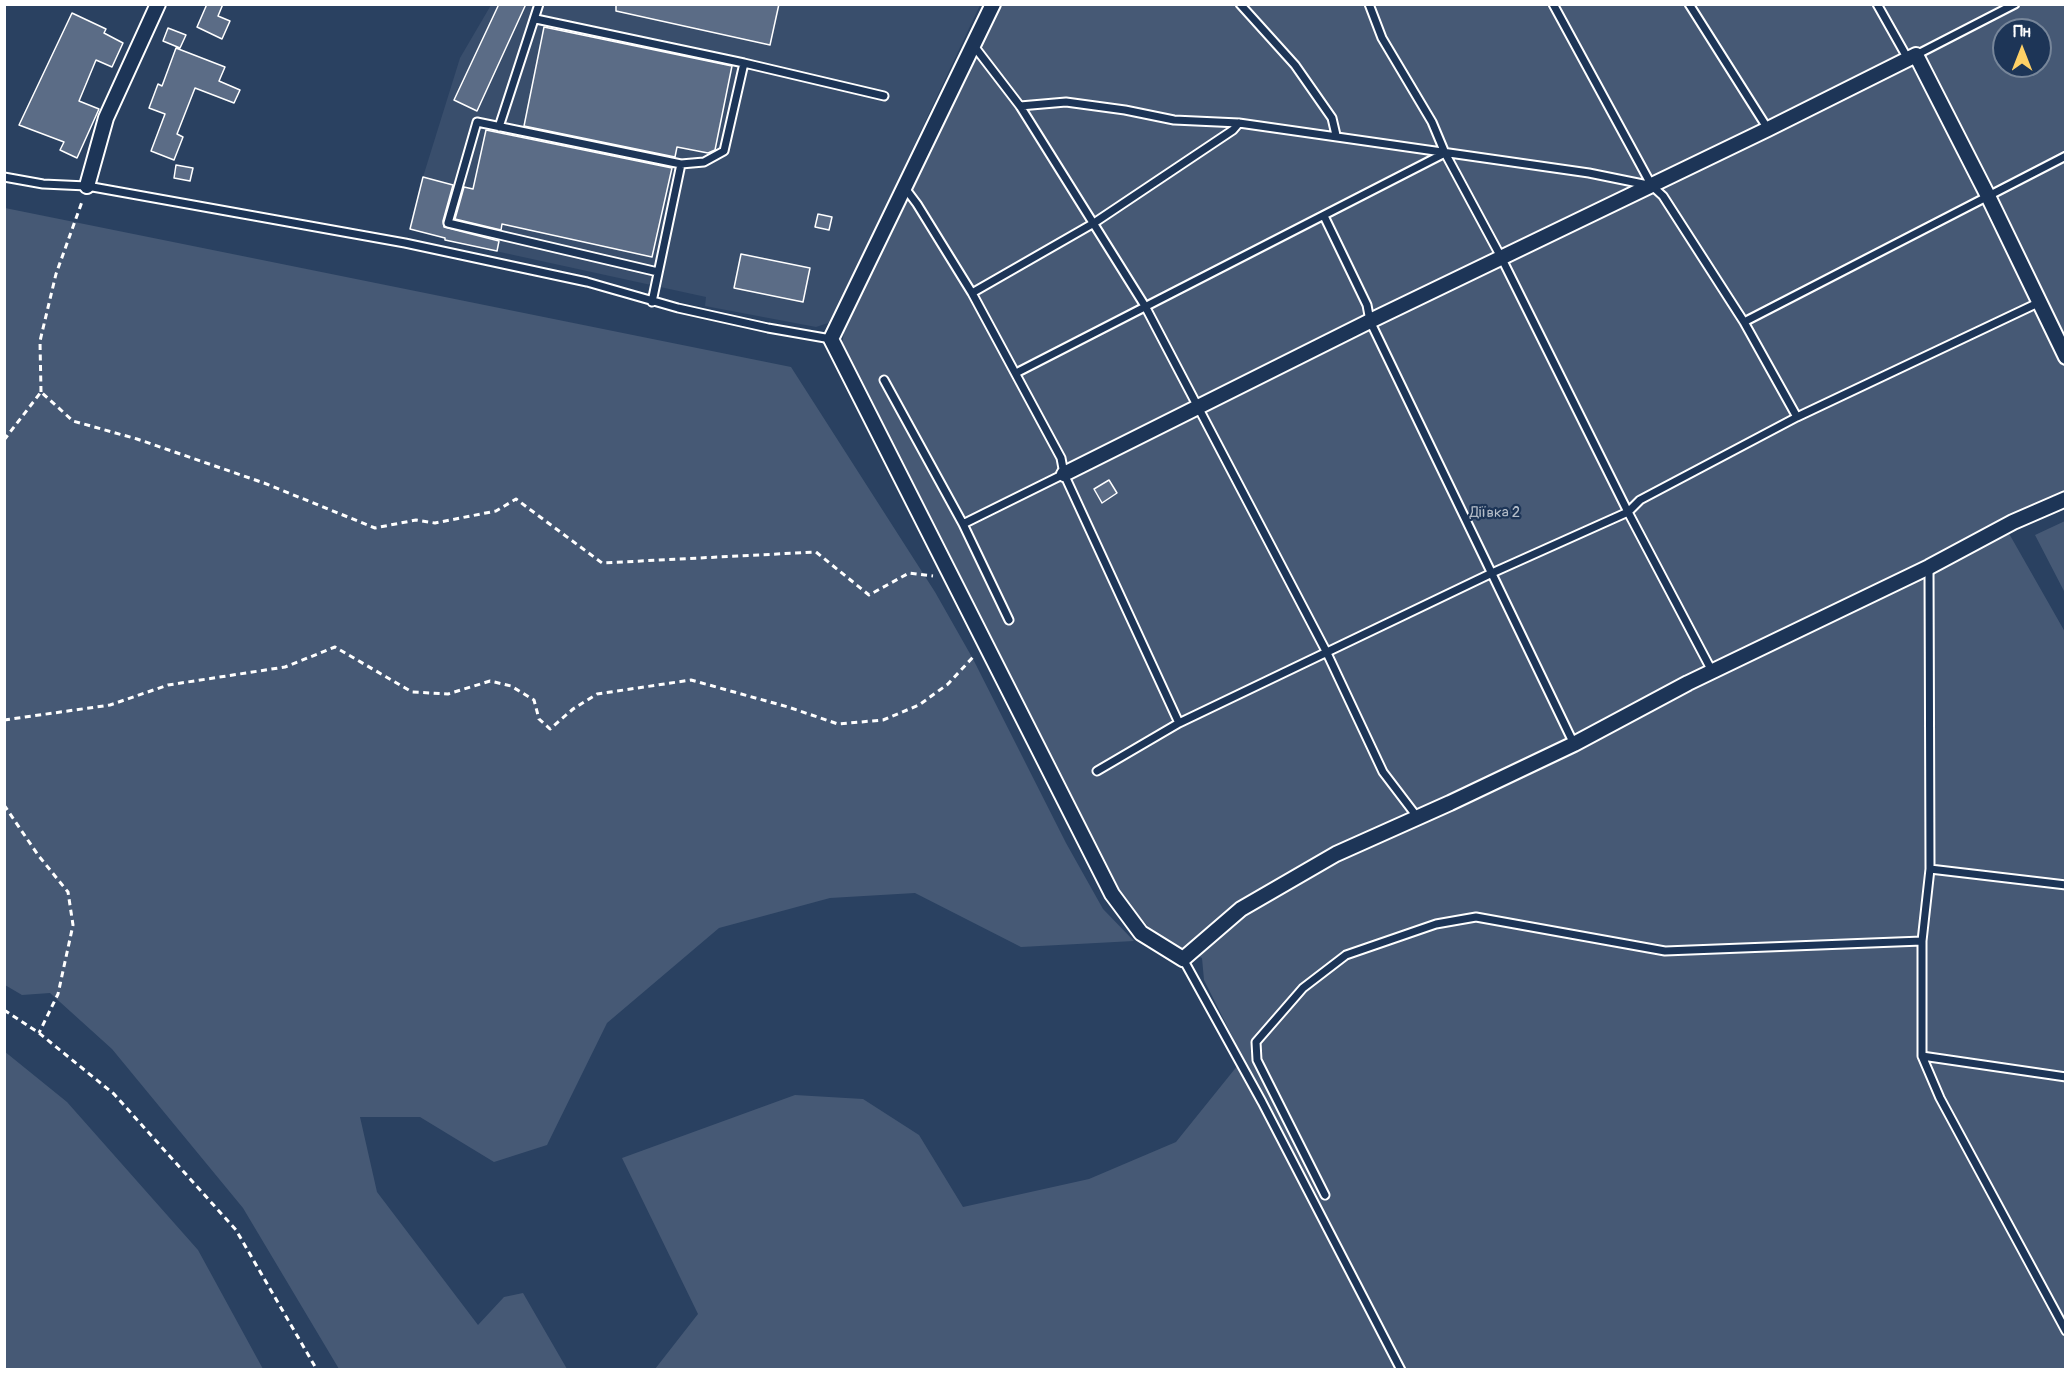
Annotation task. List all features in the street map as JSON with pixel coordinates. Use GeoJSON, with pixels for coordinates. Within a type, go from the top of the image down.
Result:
{"type":"FeatureCollection","features":[{"type":"Feature","properties":{"kind":"street"},"geometry":{"type":"LineString","coordinates":[[87,186],[106,118],[158,4]]}},
{"type":"Feature","properties":{"kind":"street"},"geometry":{"type":"LineString","coordinates":[[993,4],[831,339],[1112,894],[1141,933],[1183,960],[1241,909],[1336,854],[1574,744],[1712,671],[1929,567],[2013,522],[2066,499]]}},
{"type":"Feature","properties":{"kind":"street"},"geometry":{"type":"LineString","coordinates":[[1064,474],[1370,321],[1652,186],[1912,57],[1988,196],[2066,357]]}},
{"type":"Feature","properties":{"kind":"lane"},"geometry":{"type":"LineString","coordinates":[[499,127],[539,4]]}},
{"type":"Feature","properties":{"kind":"lane"},"geometry":{"type":"LineString","coordinates":[[1240,4],[1295,65],[1332,118],[1336,135]]}},
{"type":"Feature","properties":{"kind":"lane"},"geometry":{"type":"LineString","coordinates":[[1369,4],[1382,38],[1432,122],[1445,153],[1501,257],[1628,513],[1712,671]]}},
{"type":"Feature","properties":{"kind":"lane"},"geometry":{"type":"LineString","coordinates":[[1553,4],[1652,186],[1663,196],[1744,322],[1797,417]]}},
{"type":"Feature","properties":{"kind":"lane"},"geometry":{"type":"LineString","coordinates":[[1689,4],[1768,129]]}},
{"type":"Feature","properties":{"kind":"lane"},"geometry":{"type":"LineString","coordinates":[[1877,4],[1912,57],[2015,4]]}},
{"type":"Feature","properties":{"kind":"lane"},"geometry":{"type":"LineString","coordinates":[[536,19],[744,63],[885,96]]}},
{"type":"Feature","properties":{"kind":"lane"},"geometry":{"type":"LineString","coordinates":[[974,46],[1020,106],[1145,306],[1326,651],[1383,772],[1418,818]]}},
{"type":"Feature","properties":{"kind":"lane"},"geometry":{"type":"LineString","coordinates":[[658,272],[448,223],[477,122],[681,164],[704,162],[724,151],[744,63]]}},
{"type":"Feature","properties":{"kind":"lane"},"geometry":{"type":"LineString","coordinates":[[1020,106],[1066,102],[1125,110],[1174,120],[1239,123],[1336,135],[1589,173],[1652,186]]}},
{"type":"Feature","properties":{"kind":"lane"},"geometry":{"type":"LineString","coordinates":[[972,293],[1094,223],[1233,130],[1239,123]]}},
{"type":"Feature","properties":{"kind":"lane"},"geometry":{"type":"LineString","coordinates":[[1016,373],[1445,153]]}},
{"type":"Feature","properties":{"kind":"lane"},"geometry":{"type":"LineString","coordinates":[[1744,322],[2066,156]]}},
{"type":"Feature","properties":{"kind":"lane"},"geometry":{"type":"LineString","coordinates":[[652,302],[681,164]]}},
{"type":"Feature","properties":{"kind":"lane"},"geometry":{"type":"LineString","coordinates":[[4,177],[44,184],[87,186],[405,243],[586,282],[652,302],[768,328],[831,339]]}},
{"type":"Feature","properties":{"kind":"lane"},"geometry":{"type":"LineString","coordinates":[[905,188],[972,293],[1061,458],[1064,474],[1179,723]]}},
{"type":"Feature","properties":{"kind":"lane"},"geometry":{"type":"LineString","coordinates":[[1323,216],[1367,305],[1370,321],[1574,744]]}},
{"type":"Feature","properties":{"kind":"lane"},"geometry":{"type":"LineString","coordinates":[[1097,771],[1179,723],[1492,573],[1628,513],[1640,500],[1797,417],[2040,302]]}},
{"type":"Feature","properties":{"kind":"lane"},"geometry":{"type":"LineString","coordinates":[[884,380],[963,524],[1009,620]]}},
{"type":"Feature","properties":{"kind":"lane"},"geometry":{"type":"LineString","coordinates":[[963,524],[1064,474]]}},
{"type":"Feature","properties":{"kind":"lane"},"geometry":{"type":"LineString","coordinates":[[1929,567],[1930,869],[1922,941],[1922,1056],[1940,1098],[2066,1331]]}},
{"type":"Feature","properties":{"kind":"lane"},"geometry":{"type":"LineString","coordinates":[[1930,869],[2066,885]]}},
{"type":"Feature","properties":{"kind":"lane"},"geometry":{"type":"LineString","coordinates":[[1325,1195],[1257,1060],[1256,1042],[1303,988],[1346,955],[1436,924],[1476,917],[1665,951],[1922,941]]}},
{"type":"Feature","properties":{"kind":"lane"},"geometry":{"type":"LineString","coordinates":[[1183,960],[1262,1102],[1401,1370]]}},
{"type":"Feature","properties":{"kind":"lane"},"geometry":{"type":"LineString","coordinates":[[1922,1056],[2066,1077]]}},
{"type":"Feature","properties":{"kind":"path"},"geometry":{"type":"LineString","coordinates":[[4,440],[41,392],[40,341],[56,274],[87,186]]}},
{"type":"Feature","properties":{"kind":"path"},"geometry":{"type":"LineString","coordinates":[[41,392],[73,421],[137,439],[264,483],[375,528],[416,519],[435,523],[496,511],[516,499],[602,563],[816,552],[869,595],[909,573],[952,576]]}},
{"type":"Feature","properties":{"kind":"path"},"geometry":{"type":"LineString","coordinates":[[4,720],[110,705],[168,685],[285,667],[335,647],[412,692],[448,694],[490,681],[511,686],[534,700],[539,719],[550,729],[573,709],[597,694],[691,680],[788,707],[838,724],[883,720],[919,705],[948,684],[986,644]]}},
{"type":"Feature","properties":{"kind":"path"},"geometry":{"type":"LineString","coordinates":[[4,805],[38,855],[68,892],[70,903],[73,926],[58,994],[39,1033]]}},
{"type":"Feature","properties":{"kind":"path"},"geometry":{"type":"LineString","coordinates":[[4,1010],[39,1033],[114,1094],[236,1230],[317,1370]]}},
{"type":"Feature","properties":{"kind":"shaded area"},"geometry":{"type":"Polygon","coordinates":[[[491,5],[980,5],[831,322],[816,327],[705,306],[706,297],[445,240],[410,229],[423,177],[460,58],[491,5]]]}},
{"type":"Feature","properties":{"kind":"green space","name":"Діївка 2"},"geometry":{"type":"Polygon","coordinates":[[[997,5],[2065,5],[2065,493],[2003,523],[2065,632],[2065,1369],[1405,1369],[1204,980],[1202,958],[1157,937],[1119,892],[841,350],[847,314],[997,5]]]}},
{"type":"Feature","properties":{"kind":"green space"},"geometry":{"type":"Polygon","coordinates":[[[5,208],[791,367],[935,592],[973,659],[1066,843],[1103,909],[1134,941],[1021,947],[915,893],[830,898],[719,928],[607,1023],[547,1145],[494,1162],[420,1117],[360,1117],[377,1192],[478,1325],[504,1297],[523,1293],[567,1369],[339,1369],[243,1208],[112,1049],[50,993],[22,995],[5,985],[5,208]]]}},
{"type":"Feature","properties":{"kind":"green space"},"geometry":{"type":"Polygon","coordinates":[[[2065,521],[2065,593],[2035,535],[2065,521]]]}},
{"type":"Feature","properties":{"kind":"green space"},"geometry":{"type":"Polygon","coordinates":[[[4,1051],[67,1102],[198,1250],[263,1369],[5,1369],[4,1051]]]}},
{"type":"Feature","properties":{"kind":"green space"},"geometry":{"type":"Polygon","coordinates":[[[1238,1065],[1395,1369],[655,1369],[698,1314],[622,1158],[795,1095],[863,1099],[919,1135],[963,1207],[1089,1179],[1176,1142],[1238,1065]]]}},
{"type":"Feature","properties":{"kind":"building"},"geometry":{"type":"Polygon","coordinates":[[[207,4],[223,4],[218,16],[230,21],[222,39],[197,27],[207,4]]]}},
{"type":"Feature","properties":{"kind":"building"},"geometry":{"type":"Polygon","coordinates":[[[499,4],[526,4],[477,111],[454,100],[499,4]]]}},
{"type":"Feature","properties":{"kind":"building"},"geometry":{"type":"Polygon","coordinates":[[[616,4],[779,4],[770,45],[616,11],[616,4]]]}},
{"type":"Feature","properties":{"kind":"building"},"geometry":{"type":"Polygon","coordinates":[[[72,13],[106,29],[104,33],[123,43],[112,67],[96,60],[79,101],[99,109],[77,158],[60,150],[64,142],[19,125],[72,13]]]}},
{"type":"Feature","properties":{"kind":"building"},"geometry":{"type":"Polygon","coordinates":[[[544,27],[732,66],[715,150],[708,153],[677,147],[675,157],[524,126],[544,27]]]}},
{"type":"Feature","properties":{"kind":"building"},"geometry":{"type":"Polygon","coordinates":[[[168,28],[186,35],[180,48],[163,41],[168,28]]]}},
{"type":"Feature","properties":{"kind":"building"},"geometry":{"type":"Polygon","coordinates":[[[176,48],[225,67],[219,81],[240,90],[234,103],[195,88],[177,134],[183,137],[174,160],[151,151],[165,114],[149,108],[158,84],[162,86],[176,48]]]}},
{"type":"Feature","properties":{"kind":"building"},"geometry":{"type":"Polygon","coordinates":[[[486,130],[672,168],[652,257],[502,224],[501,230],[455,219],[464,187],[473,189],[486,130]]]}},
{"type":"Feature","properties":{"kind":"building"},"geometry":{"type":"Polygon","coordinates":[[[176,165],[193,168],[190,181],[174,178],[176,165]]]}},
{"type":"Feature","properties":{"kind":"building"},"geometry":{"type":"Polygon","coordinates":[[[423,177],[453,185],[443,221],[444,227],[499,241],[497,251],[445,240],[445,238],[410,229],[423,177]]]}},
{"type":"Feature","properties":{"kind":"building"},"geometry":{"type":"Polygon","coordinates":[[[818,214],[832,217],[829,230],[815,227],[818,214]]]}},
{"type":"Feature","properties":{"kind":"building"},"geometry":{"type":"Polygon","coordinates":[[[741,254],[810,268],[803,302],[734,288],[741,254]]]}},
{"type":"Feature","properties":{"kind":"building"},"geometry":{"type":"Polygon","coordinates":[[[1109,480],[1117,493],[1102,503],[1094,489],[1109,480]]]}}]}
